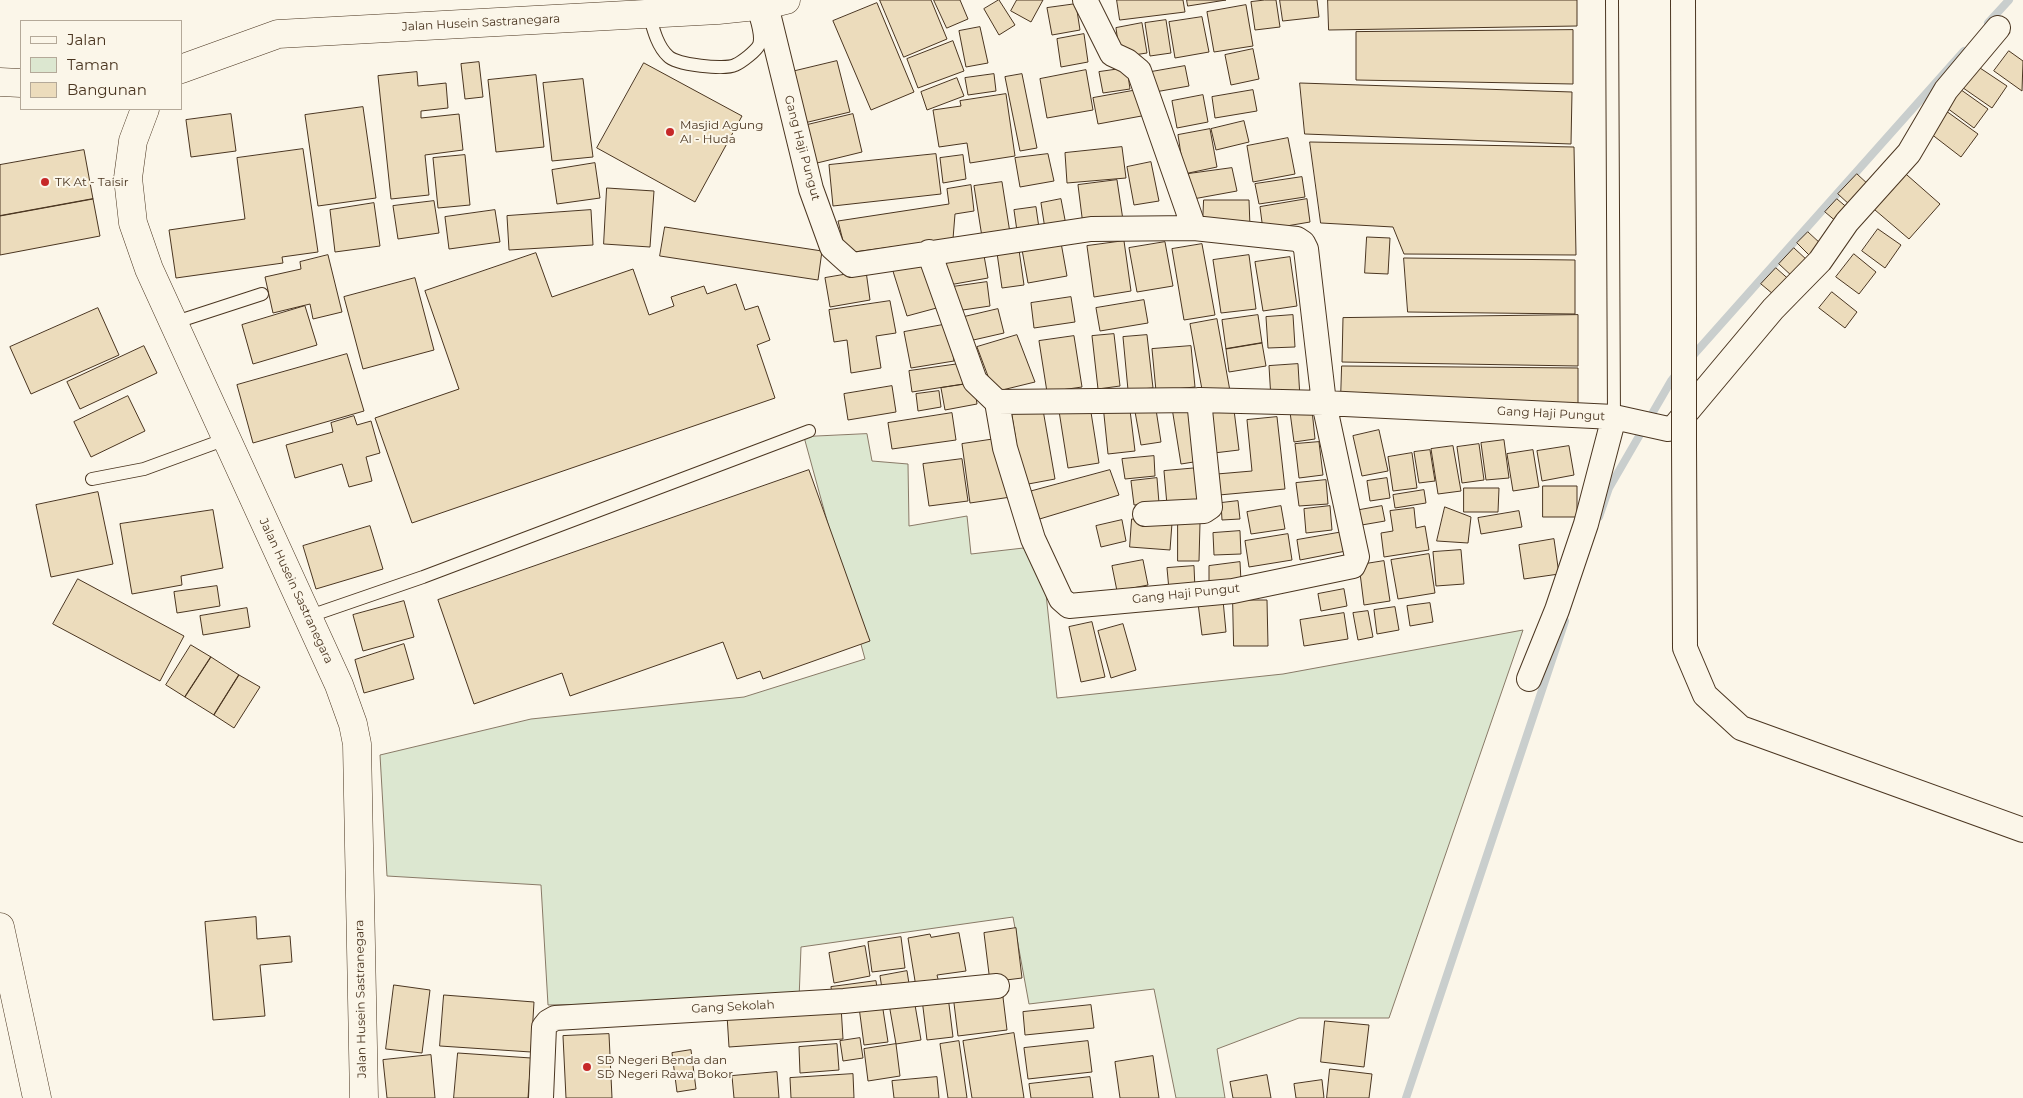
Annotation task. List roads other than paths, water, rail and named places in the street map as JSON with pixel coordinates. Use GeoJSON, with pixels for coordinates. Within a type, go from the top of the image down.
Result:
{"type":"FeatureCollection","features":[{"type":"Feature","properties":{"kind":"main road","name":"Jalan Husein Sastranegara"},"geometry":{"type":"LineString","coordinates":[[182,69],[278,34],[649,14],[768,4]]}},
{"type":"Feature","properties":{"kind":"main road"},"geometry":{"type":"LineString","coordinates":[[0,82],[20,83]]}},
{"type":"Feature","properties":{"kind":"main road","name":"Jalan Husein Sastranegara"},"geometry":{"type":"LineString","coordinates":[[145,110],[133,141],[128,178],[133,223],[149,269],[346,704],[356,744],[364,1098]]}},
{"type":"Feature","properties":{"kind":"main road"},"geometry":{"type":"LineString","coordinates":[[0,927],[37,1098]]}},
{"type":"Feature","properties":{"kind":"street"},"geometry":{"type":"LineString","coordinates":[[1085,0],[1112,54],[1127,61],[1139,70],[1194,228]]}},
{"type":"Feature","properties":{"kind":"street"},"geometry":{"type":"LineString","coordinates":[[1683,0],[1685,648],[1705,695],[1740,728],[2023,830]]}},
{"type":"Feature","properties":{"kind":"street","name":"Gang Haji Pungut"},"geometry":{"type":"LineString","coordinates":[[768,4],[810,189],[832,247],[852,265],[1091,229],[1194,228],[1297,239],[1303,243],[1306,249],[1324,403],[1357,556],[1353,566],[1233,591],[1068,606],[1062,599],[1033,539],[1005,448],[997,402],[1199,400],[1324,403],[1621,419],[1668,429],[1675,426],[1767,316],[1820,262],[1847,222],[1909,153],[1946,90],[1998,28]]}},
{"type":"Feature","properties":{"kind":"street"},"geometry":{"type":"LineString","coordinates":[[929,252],[975,381],[997,402]]}},
{"type":"Feature","properties":{"kind":"street"},"geometry":{"type":"LineString","coordinates":[[1145,514],[1204,511],[1210,507],[1199,400]]}},
{"type":"Feature","properties":{"kind":"street"},"geometry":{"type":"LineString","coordinates":[[1528,679],[1557,610],[1621,419]]}},
{"type":"Feature","properties":{"kind":"street","name":"Gang Sekolah"},"geometry":{"type":"LineString","coordinates":[[542,1098],[544,1027],[555,1018],[844,1001],[997,986]]}},
{"type":"Feature","properties":{"kind":"lane"},"geometry":{"type":"LineString","coordinates":[[1612,0],[1621,419]]}},
{"type":"Feature","properties":{"kind":"lane"},"geometry":{"type":"LineString","coordinates":[[649,14],[657,40],[668,57],[687,65],[734,66],[759,45],[768,4]]}},
{"type":"Feature","properties":{"kind":"lane"},"geometry":{"type":"LineString","coordinates":[[173,323],[262,294]]}},
{"type":"Feature","properties":{"kind":"lane"},"geometry":{"type":"LineString","coordinates":[[307,617],[423,577],[809,431]]}},
{"type":"Feature","properties":{"kind":"lane"},"geometry":{"type":"LineString","coordinates":[[92,479],[144,469],[226,439]]}},
{"type":"Feature","properties":{"kind":"waterway"},"geometry":{"type":"LineString","coordinates":[[1988,23],[2009,0]]}},
{"type":"Feature","properties":{"kind":"waterway"},"geometry":{"type":"LineString","coordinates":[[1689,360],[1964,51]]}},
{"type":"Feature","properties":{"kind":"waterway"},"geometry":{"type":"LineString","coordinates":[[1599,517],[1609,488],[1678,372]]}},
{"type":"Feature","properties":{"kind":"waterway"},"geometry":{"type":"LineString","coordinates":[[1406,1098],[1565,621]]}},
{"type":"Feature","properties":{"kind":"place","name":"Masjid Agung Al - Huda"},"geometry":{"type":"Point","coordinates":[670,132]}},
{"type":"Feature","properties":{"kind":"place","name":"TK At - Taisir"},"geometry":{"type":"Point","coordinates":[45,182]}},
{"type":"Feature","properties":{"kind":"place","name":"SD Negeri Benda dan SD Negeri Rawa Bokor"},"geometry":{"type":"Point","coordinates":[587,1067]}}]}
